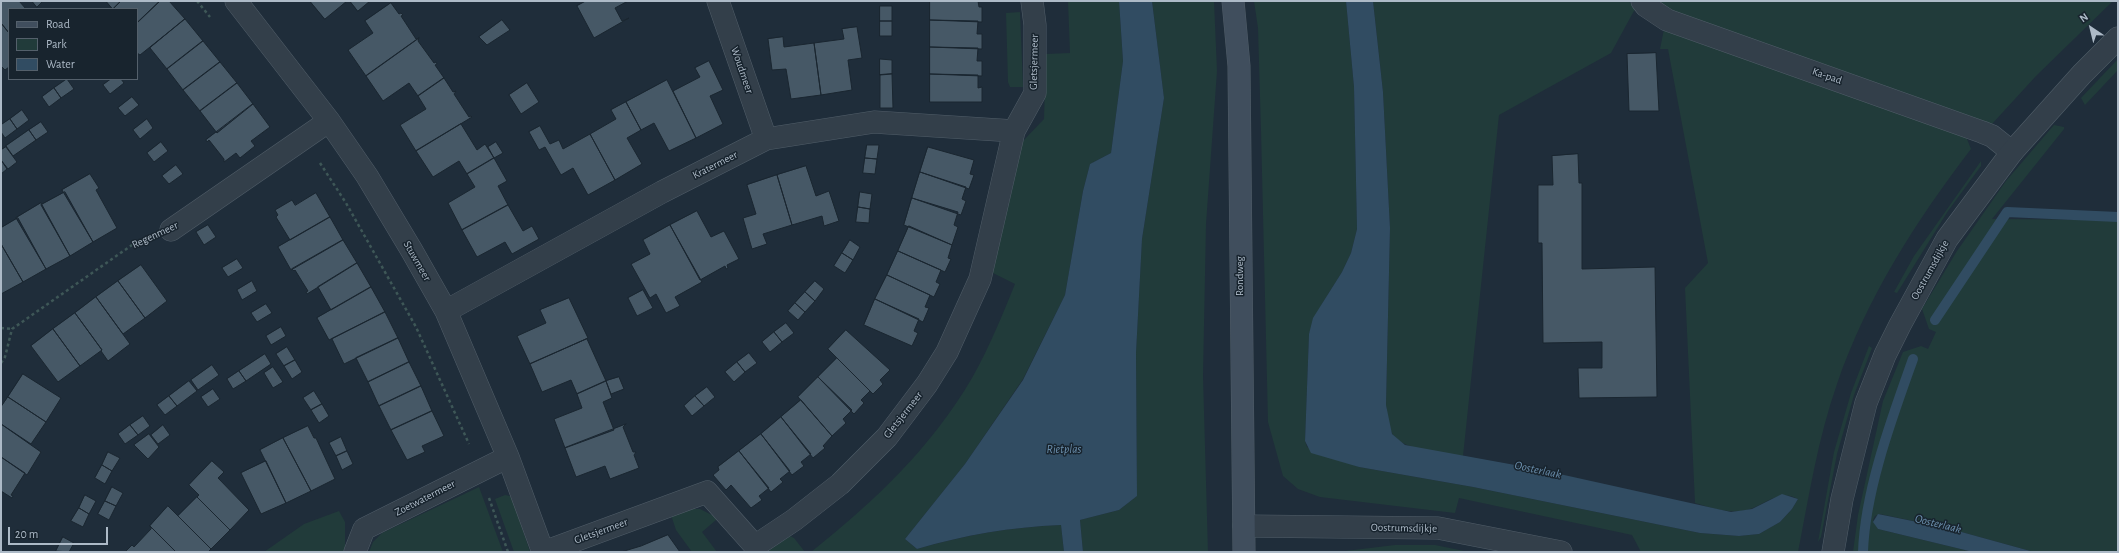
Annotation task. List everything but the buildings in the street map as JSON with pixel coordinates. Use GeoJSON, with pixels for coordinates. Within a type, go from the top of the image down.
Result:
{"type":"FeatureCollection","features":[{"type":"Feature","properties":{"kind":"main road","name":"Rondweg"},"geometry":{"type":"LineString","coordinates":[[1233,1],[1239,66],[1244,552]]}},
{"type":"Feature","properties":{"kind":"street","name":"Stuwmeer"},"geometry":{"type":"LineString","coordinates":[[236,1],[328,121],[367,176],[446,311],[508,457],[543,552]]}},
{"type":"Feature","properties":{"kind":"street","name":"Woudmeer"},"geometry":{"type":"LineString","coordinates":[[718,1],[766,139]]}},
{"type":"Feature","properties":{"kind":"street","name":"Gletsjermeer"},"geometry":{"type":"LineString","coordinates":[[543,552],[707,492],[755,546],[794,520],[840,484],[887,437],[927,384],[957,332],[980,279],[1014,131],[1035,93],[1035,25],[1032,1]]}},
{"type":"Feature","properties":{"kind":"street","name":"Ka-pad"},"geometry":{"type":"LineString","coordinates":[[1642,1],[1646,6],[1667,20],[1982,132],[1992,136],[2012,152]]}},
{"type":"Feature","properties":{"kind":"street","name":"Oostrumsdijkje"},"geometry":{"type":"LineString","coordinates":[[1833,552],[1852,455],[1866,403],[1885,355],[1947,239],[2012,152],[2082,74],[2118,38]]}},
{"type":"Feature","properties":{"kind":"street","name":"Regenmeer"},"geometry":{"type":"LineString","coordinates":[[171,230],[328,121]]}},
{"type":"Feature","properties":{"kind":"street","name":"Kratermeer"},"geometry":{"type":"LineString","coordinates":[[446,311],[662,192],[766,139],[874,122],[1014,131]]}},
{"type":"Feature","properties":{"kind":"street","name":"Zoetwatermeer"},"geometry":{"type":"LineString","coordinates":[[355,552],[364,529],[508,457]]}},
{"type":"Feature","properties":{"kind":"street","name":"Oostrumsdijkje"},"geometry":{"type":"LineString","coordinates":[[1244,526],[1438,528],[1561,552]]}},
{"type":"Feature","properties":{"kind":"path"},"geometry":{"type":"LineString","coordinates":[[198,1],[215,22]]}},
{"type":"Feature","properties":{"kind":"path"},"geometry":{"type":"LineString","coordinates":[[301,139],[327,173],[346,203],[416,327],[480,470],[508,552]]}},
{"type":"Feature","properties":{"kind":"path","name":"Regenmeer"},"geometry":{"type":"LineString","coordinates":[[12,328],[132,245],[171,230]]}},
{"type":"Feature","properties":{"kind":"path"},"geometry":{"type":"LineString","coordinates":[[1,328],[12,328],[5,356],[1,363]]}},
{"type":"Feature","properties":{"kind":"green space"},"geometry":{"type":"Polygon","coordinates":[[[1068,1],[1119,1],[1123,61],[1111,153],[1090,164],[1083,191],[1065,295],[1023,379],[965,464],[905,539],[917,549],[988,532],[1061,525],[1064,552],[811,552],[857,514],[920,451],[956,404],[990,344],[1015,284],[991,272],[1012,190],[1019,150],[1024,140],[1044,119],[1046,54],[1070,53],[1068,1]]]}},
{"type":"Feature","properties":{"kind":"green space"},"geometry":{"type":"Polygon","coordinates":[[[1152,1],[1214,1],[1217,71],[1206,224],[1203,376],[1208,552],[1083,552],[1080,520],[1119,510],[1137,496],[1136,353],[1142,239],[1164,98],[1152,1]]]}},
{"type":"Feature","properties":{"kind":"green space"},"geometry":{"type":"Polygon","coordinates":[[[1254,1],[1346,1],[1354,87],[1357,229],[1351,253],[1342,272],[1322,304],[1309,334],[1305,441],[1307,447],[1359,467],[1473,487],[1700,533],[1739,536],[1759,534],[1780,522],[1792,509],[1798,499],[1790,496],[1776,497],[1756,507],[1741,511],[1729,511],[1695,503],[1685,288],[1708,263],[1668,49],[1660,49],[1664,29],[1681,37],[1965,134],[1971,149],[1912,232],[1878,290],[1849,352],[1824,425],[1814,467],[1798,552],[1641,552],[1632,535],[1459,498],[1455,513],[1320,497],[1298,489],[1283,476],[1268,422],[1258,28],[1254,1]]]}},
{"type":"Feature","properties":{"kind":"green space"},"geometry":{"type":"Polygon","coordinates":[[[1373,1],[1629,1],[1635,9],[1611,53],[1499,115],[1463,456],[1435,452],[1406,445],[1393,435],[1388,420],[1386,405],[1390,228],[1383,92],[1373,1]]]}},
{"type":"Feature","properties":{"kind":"green space"},"geometry":{"type":"Polygon","coordinates":[[[1658,1],[2113,1],[2036,76],[1992,124],[1675,12],[1658,1]]]}},
{"type":"Feature","properties":{"kind":"green space"},"geometry":{"type":"Polygon","coordinates":[[[1020,12],[1023,87],[1010,87],[1008,82],[1006,13],[1020,12]]]}},
{"type":"Feature","properties":{"kind":"green space"},"geometry":{"type":"Polygon","coordinates":[[[2118,59],[2118,70],[2085,105],[2081,98],[2118,59]]]}},
{"type":"Feature","properties":{"kind":"green space"},"geometry":{"type":"Polygon","coordinates":[[[2054,125],[2064,127],[2064,129],[1992,219],[2118,220],[2118,552],[2034,552],[1947,528],[1880,514],[1875,516],[1873,520],[1878,529],[1973,552],[1853,552],[1858,515],[1883,401],[1903,352],[1921,346],[1928,349],[1936,332],[1929,329],[1922,309],[1957,251],[2006,181],[2054,125]]]}},
{"type":"Feature","properties":{"kind":"green space"},"geometry":{"type":"Polygon","coordinates":[[[1981,161],[1981,166],[1948,211],[1897,293],[1894,292],[1914,256],[1981,161]]]}},
{"type":"Feature","properties":{"kind":"green space"},"geometry":{"type":"Polygon","coordinates":[[[1869,346],[1872,348],[1854,395],[1837,454],[1821,537],[1818,542],[1834,452],[1851,393],[1869,346]]]}},
{"type":"Feature","properties":{"kind":"green space"},"geometry":{"type":"Polygon","coordinates":[[[479,487],[503,552],[369,552],[373,542],[382,533],[479,487]]]}},
{"type":"Feature","properties":{"kind":"green space"},"geometry":{"type":"Polygon","coordinates":[[[505,495],[510,496],[513,500],[530,552],[514,552],[495,499],[505,495]]]}},
{"type":"Feature","properties":{"kind":"green space"},"geometry":{"type":"Polygon","coordinates":[[[688,509],[700,509],[716,517],[716,520],[702,532],[717,552],[692,552],[676,530],[671,515],[688,509]]]}},
{"type":"Feature","properties":{"kind":"green space"},"geometry":{"type":"Polygon","coordinates":[[[339,511],[345,522],[345,552],[264,552],[304,524],[339,511]]]}},
{"type":"Feature","properties":{"kind":"green space"},"geometry":{"type":"Polygon","coordinates":[[[790,536],[794,538],[805,552],[767,552],[790,536]]]}},
{"type":"Feature","properties":{"kind":"green space"},"geometry":{"type":"Polygon","coordinates":[[[1395,545],[1435,545],[1469,552],[1337,552],[1395,545]]]}},
{"type":"Feature","properties":{"kind":"water","name":"Rietplas"},"geometry":{"type":"Polygon","coordinates":[[[1119,1],[1152,1],[1164,98],[1142,239],[1136,353],[1137,496],[1119,510],[1080,520],[1083,552],[1064,552],[1061,525],[988,532],[917,549],[905,539],[965,464],[1023,380],[1065,295],[1083,191],[1090,164],[1111,153],[1123,61],[1119,1]]]}},
{"type":"Feature","properties":{"kind":"water","name":"Oosterlaak"},"geometry":{"type":"Polygon","coordinates":[[[1346,1],[1373,1],[1383,92],[1390,228],[1386,405],[1392,434],[1405,445],[1537,469],[1731,512],[1752,509],[1782,494],[1798,499],[1792,509],[1780,522],[1759,534],[1739,536],[1700,533],[1473,487],[1359,467],[1311,453],[1305,441],[1309,334],[1313,318],[1342,272],[1351,253],[1357,229],[1354,87],[1346,1]]]}},
{"type":"Feature","properties":{"kind":"water"},"geometry":{"type":"Polygon","coordinates":[[[1878,514],[1947,528],[2034,552],[1973,552],[1878,529],[1873,522],[1878,514]]]}},
{"type":"Feature","properties":{"kind":"waterway"},"geometry":{"type":"LineString","coordinates":[[1935,320],[2007,212],[2118,217]]}},
{"type":"Feature","properties":{"kind":"waterway"},"geometry":{"type":"LineString","coordinates":[[1863,552],[1865,528],[1874,479],[1888,430],[1913,359]]}}]}
